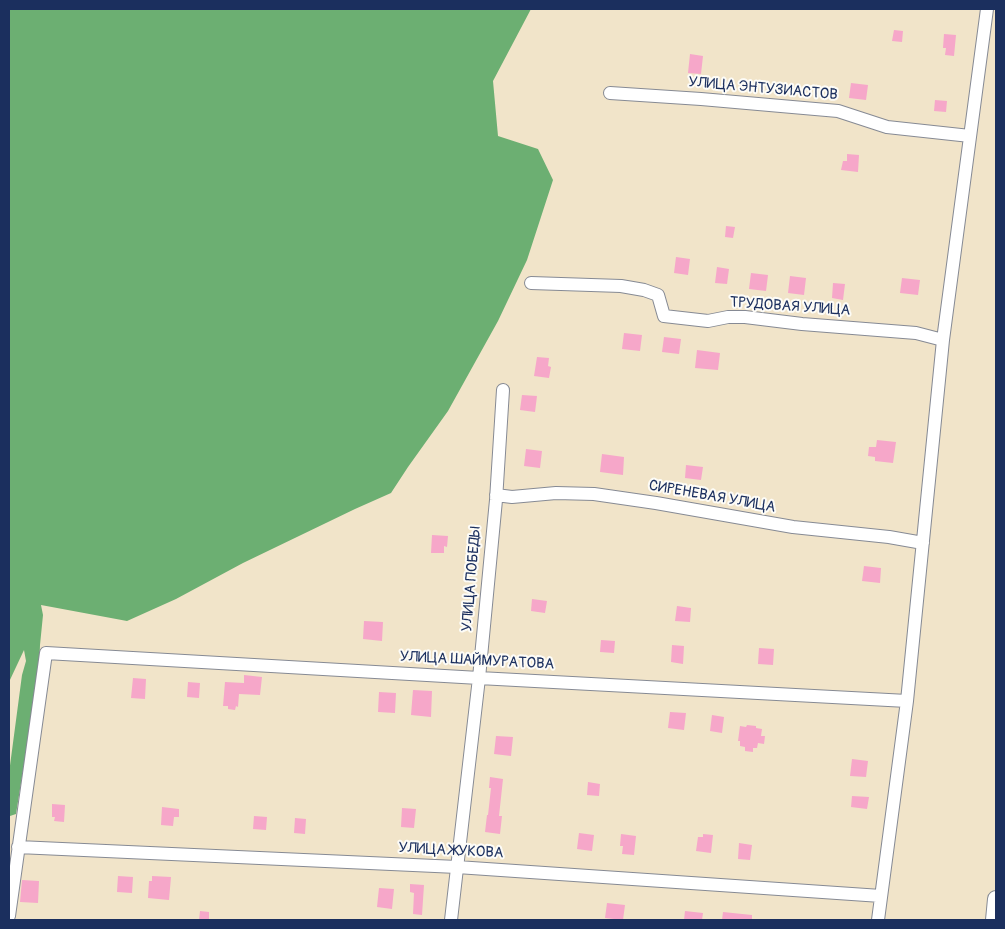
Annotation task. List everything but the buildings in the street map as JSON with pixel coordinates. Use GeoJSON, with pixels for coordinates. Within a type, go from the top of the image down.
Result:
{"type":"FeatureCollection","features":[{"type":"Feature","properties":{"kind":"main road"},"geometry":{"type":"LineString","coordinates":[[994,920],[996,899]]}},
{"type":"Feature","properties":{"kind":"street"},"geometry":{"type":"LineString","coordinates":[[878,920],[906,701],[943,340],[987,9]]}},
{"type":"Feature","properties":{"kind":"street","name":"УЛИЦА ЭНТУЗИАСТОВ"},"geometry":{"type":"LineString","coordinates":[[610,93],[838,111],[887,127],[970,136]]}},
{"type":"Feature","properties":{"kind":"street","name":"ТРУДОВАЯ УЛИЦА"},"geometry":{"type":"LineString","coordinates":[[531,283],[621,286],[644,290],[658,296],[664,316],[708,321],[728,317],[745,317],[802,324],[916,333],[943,340]]}},
{"type":"Feature","properties":{"kind":"street","name":"УЛИЦА ПОБЕДЫ"},"geometry":{"type":"LineString","coordinates":[[451,920],[479,678],[496,496],[503,390]]}},
{"type":"Feature","properties":{"kind":"street","name":"СИРЕНЕВАЯ УЛИЦА"},"geometry":{"type":"LineString","coordinates":[[496,496],[512,497],[556,493],[594,494],[793,527],[923,542]]}},
{"type":"Feature","properties":{"kind":"street","name":"УЛИЦА ШАЙМУРАТОВА"},"geometry":{"type":"LineString","coordinates":[[18,847],[46,652],[906,701]]}},
{"type":"Feature","properties":{"kind":"street"},"geometry":{"type":"LineString","coordinates":[[9,916],[18,847]]}},
{"type":"Feature","properties":{"kind":"street","name":"УЛИЦА ЖУКОВА"},"geometry":{"type":"LineString","coordinates":[[18,847],[457,867],[881,896]]}},
{"type":"Feature","properties":{"kind":"green space"},"geometry":{"type":"Polygon","coordinates":[[[9,9],[531,9],[493,81],[498,136],[538,149],[553,180],[527,260],[498,321],[448,411],[391,493],[243,563],[176,599],[127,621],[41,605],[43,615],[39,671],[16,814],[10,816],[9,773],[22,675],[26,661],[24,650],[9,682],[9,9]]]}}]}
